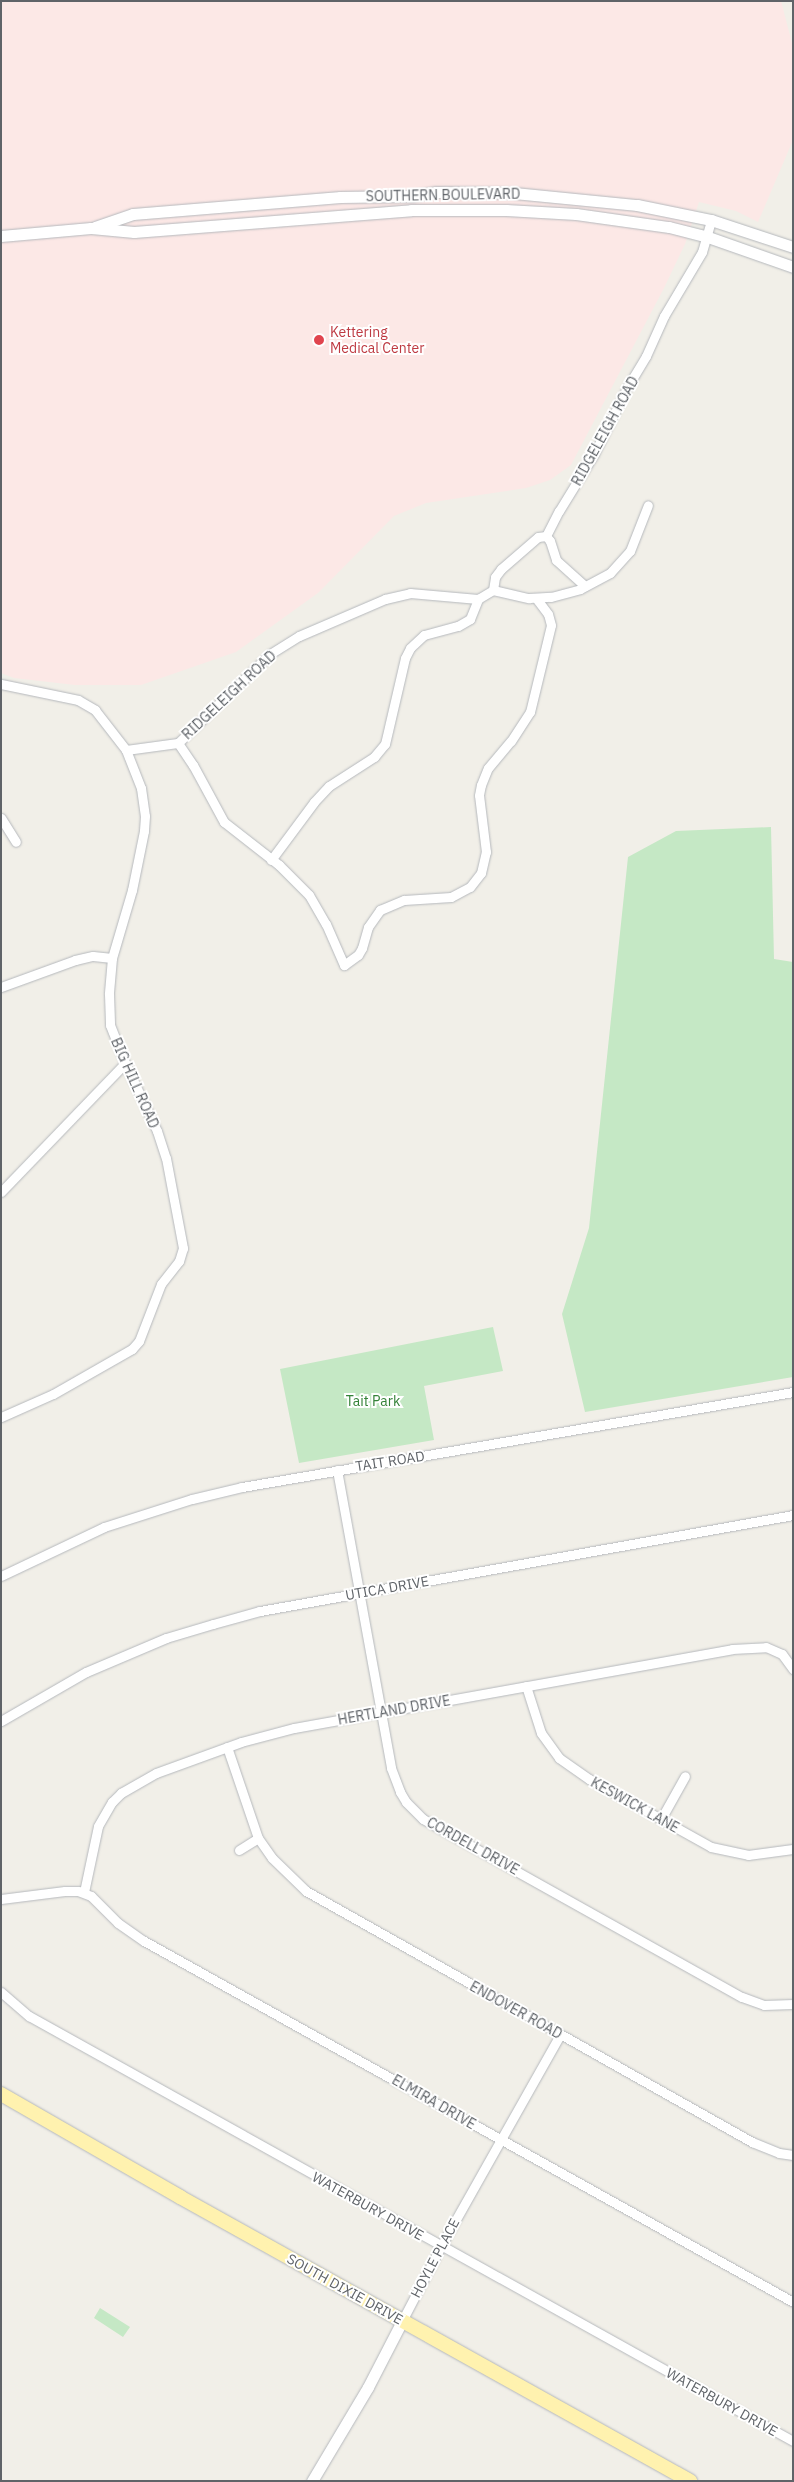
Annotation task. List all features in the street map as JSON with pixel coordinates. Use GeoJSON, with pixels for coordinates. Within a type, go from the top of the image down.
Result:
{"type":"FeatureCollection","features":[{"type":"Feature","properties":{"kind":"main road","name":"SOUTH DIXIE DRIVE"},"geometry":{"type":"LineString","coordinates":[[1,2094],[402,2321],[690,2481]]}},
{"type":"Feature","properties":{"kind":"street","name":"SOUTHERN BOULEVARD"},"geometry":{"type":"LineString","coordinates":[[90,228],[133,214],[340,197],[411,196],[437,192],[514,193],[637,205],[710,220],[793,247]]}},
{"type":"Feature","properties":{"kind":"street","name":"SOUTHERN BOULEVARD"},"geometry":{"type":"LineString","coordinates":[[1,236],[90,228],[134,232],[360,212],[452,209],[576,214],[669,227],[708,237],[793,267]]}},
{"type":"Feature","properties":{"kind":"street","name":"RIDGELEIGH ROAD"},"geometry":{"type":"LineString","coordinates":[[546,536],[607,430],[628,386],[646,356],[664,316],[702,252],[708,237],[710,220]]}},
{"type":"Feature","properties":{"kind":"street"},"geometry":{"type":"LineString","coordinates":[[493,590],[512,596],[536,598],[562,595],[610,573],[630,551],[648,505]]}},
{"type":"Feature","properties":{"kind":"street"},"geometry":{"type":"LineString","coordinates":[[271,860],[319,796],[340,778],[374,757],[385,744],[405,658],[410,648],[424,635],[464,624],[474,613],[478,600],[493,590],[495,577],[501,569],[538,536],[546,536],[550,541],[556,560],[585,586]]}},
{"type":"Feature","properties":{"kind":"street","name":"RIDGELEIGH ROAD"},"geometry":{"type":"LineString","coordinates":[[178,742],[215,709],[255,667],[270,654],[299,636],[400,594],[478,600]]}},
{"type":"Feature","properties":{"kind":"street"},"geometry":{"type":"LineString","coordinates":[[126,750],[178,742],[193,765],[224,822],[271,860],[309,895],[326,924],[344,965],[358,955],[374,916],[387,906],[404,900],[451,897],[463,892],[481,873],[486,852],[479,795],[481,785],[488,768],[511,741],[530,712],[551,626],[548,614],[536,598]]}},
{"type":"Feature","properties":{"kind":"street","name":"BIG HILL ROAD"},"geometry":{"type":"LineString","coordinates":[[1,684],[78,700],[86,704],[104,719],[126,750],[141,788],[145,816],[139,863],[112,958],[109,994],[110,1025],[125,1063],[157,1131],[166,1158],[182,1255],[161,1284],[146,1326],[139,1341],[132,1349],[53,1394],[1,1417]]}},
{"type":"Feature","properties":{"kind":"street"},"geometry":{"type":"LineString","coordinates":[[1,818],[16,842]]}},
{"type":"Feature","properties":{"kind":"street"},"geometry":{"type":"LineString","coordinates":[[1,986],[75,960],[93,956],[112,958]]}},
{"type":"Feature","properties":{"kind":"street"},"geometry":{"type":"LineString","coordinates":[[1,1192],[125,1063]]}},
{"type":"Feature","properties":{"kind":"street","name":"TAIT ROAD"},"geometry":{"type":"LineString","coordinates":[[1,1576],[59,1547],[142,1514],[242,1487],[793,1392]]}},
{"type":"Feature","properties":{"kind":"street","name":"CORDELL DRIVE"},"geometry":{"type":"LineString","coordinates":[[337,1470],[395,1780],[406,1802],[423,1819],[742,1997],[764,2005],[793,2004]]}},
{"type":"Feature","properties":{"kind":"street","name":"UTICA DRIVE"},"geometry":{"type":"LineString","coordinates":[[1,1721],[86,1672],[166,1638],[260,1611],[793,1515]]}},
{"type":"Feature","properties":{"kind":"street","name":"HERTLAND DRIVE"},"geometry":{"type":"LineString","coordinates":[[84,1892],[98,1826],[112,1802],[131,1786],[156,1774],[227,1747],[294,1728],[750,1647],[766,1647],[782,1654],[793,1669]]}},
{"type":"Feature","properties":{"kind":"street","name":"KESWICK LANE"},"geometry":{"type":"LineString","coordinates":[[526,1686],[540,1734],[559,1758],[589,1779],[710,1847],[734,1854],[761,1854],[793,1849]]}},
{"type":"Feature","properties":{"kind":"street","name":"ENDOVER ROAD"},"geometry":{"type":"LineString","coordinates":[[227,1747],[258,1838],[272,1858],[306,1891],[752,2142],[780,2153],[793,2154]]}},
{"type":"Feature","properties":{"kind":"street"},"geometry":{"type":"LineString","coordinates":[[660,1819],[685,1776]]}},
{"type":"Feature","properties":{"kind":"street"},"geometry":{"type":"LineString","coordinates":[[239,1850],[258,1838]]}},
{"type":"Feature","properties":{"kind":"street"},"geometry":{"type":"LineString","coordinates":[[1,1899],[65,1891],[84,1892]]}},
{"type":"Feature","properties":{"kind":"street","name":"ELMIRA DRIVE"},"geometry":{"type":"LineString","coordinates":[[84,1892],[100,1902],[118,1923],[144,1941],[793,2302]]}},
{"type":"Feature","properties":{"kind":"street","name":"WATERBURY DRIVE"},"geometry":{"type":"LineString","coordinates":[[1,1992],[29,2016],[793,2442]]}},
{"type":"Feature","properties":{"kind":"street","name":"HOYLE PLACE"},"geometry":{"type":"LineString","coordinates":[[312,2481],[368,2387],[441,2246],[560,2035]]}},
{"type":"Feature","properties":{"kind":"shaded area","name":"Kettering Medical Center"},"geometry":{"type":"Polygon","coordinates":[[[1,1],[781,1],[793,47],[793,140],[758,222],[736,211],[699,202],[685,244],[664,288],[571,465],[550,480],[526,488],[426,503],[394,516],[318,593],[236,652],[141,685],[75,685],[14,678],[1,673],[1,1]]]}},
{"type":"Feature","properties":{"kind":"green space"},"geometry":{"type":"Polygon","coordinates":[[[771,827],[774,959],[793,962],[793,1377],[585,1412],[562,1314],[589,1228],[628,857],[676,831],[771,827]]]}},
{"type":"Feature","properties":{"kind":"green space","name":"Tait Park"},"geometry":{"type":"Polygon","coordinates":[[[493,1327],[503,1371],[424,1386],[434,1440],[299,1463],[280,1369],[493,1327]]]}},
{"type":"Feature","properties":{"kind":"green space"},"geometry":{"type":"Polygon","coordinates":[[[100,2308],[130,2327],[123,2337],[94,2318],[100,2308]]]}},
{"type":"Feature","properties":{"kind":"place","name":"Kettering Medical Center"},"geometry":{"type":"Point","coordinates":[319,340]}}]}
